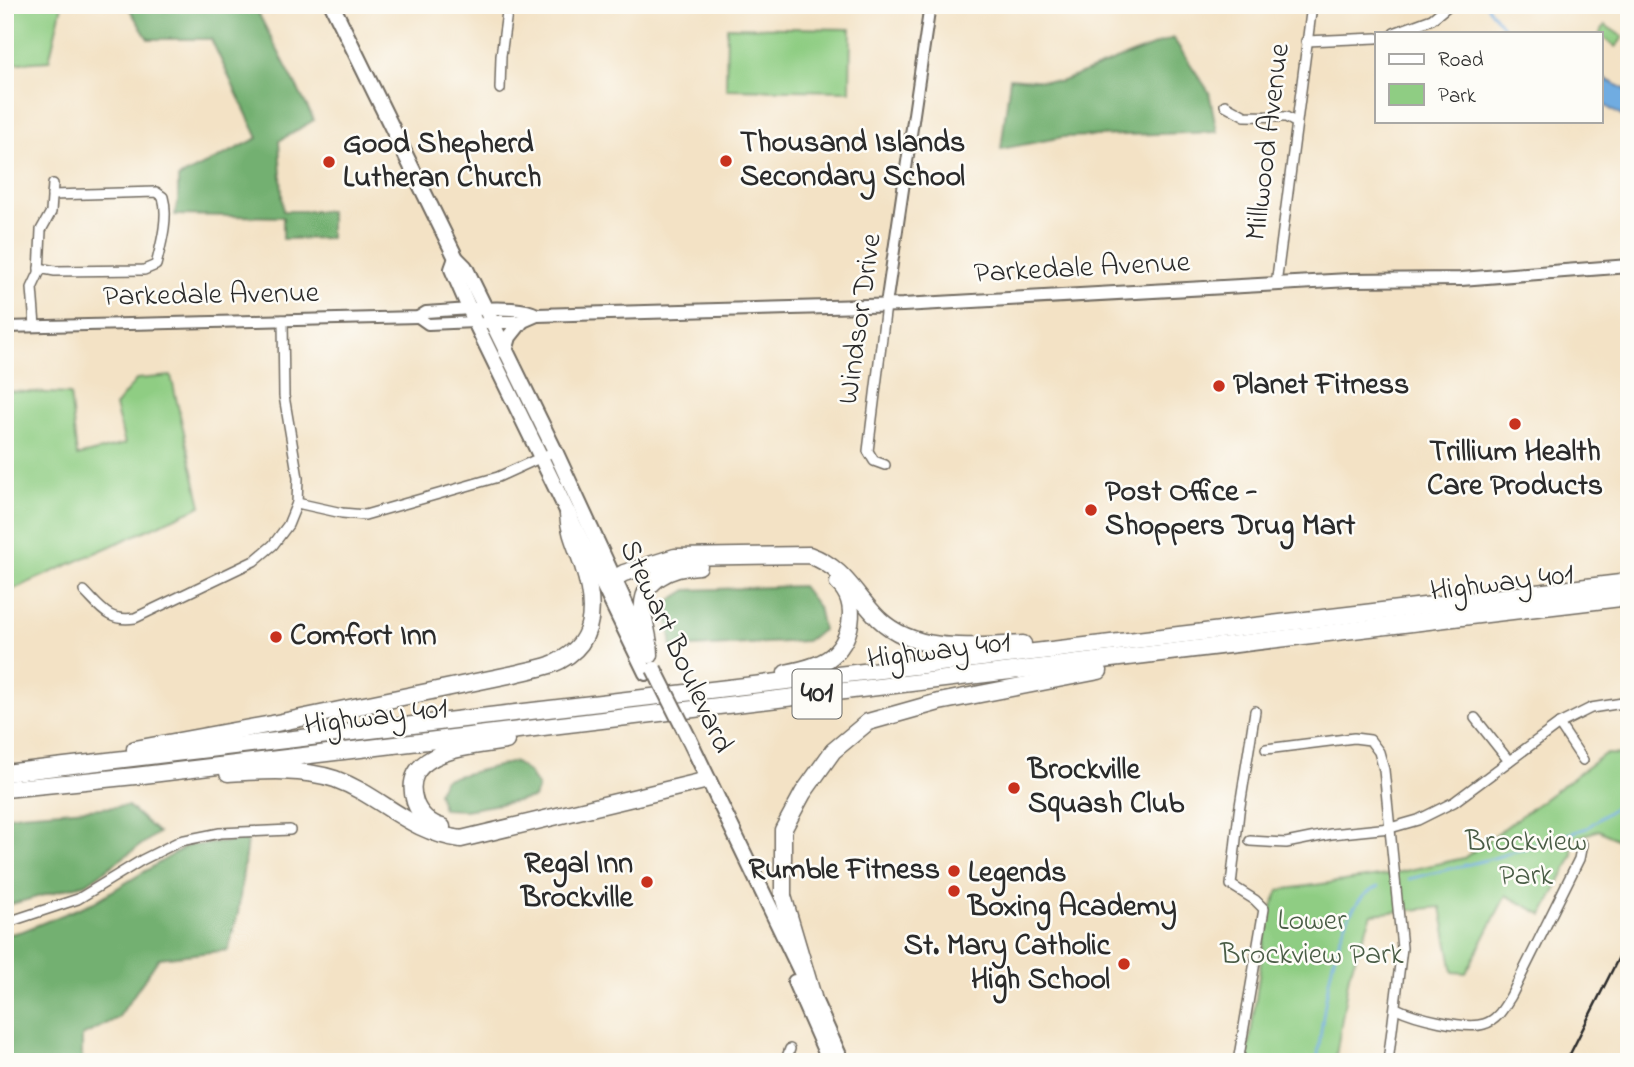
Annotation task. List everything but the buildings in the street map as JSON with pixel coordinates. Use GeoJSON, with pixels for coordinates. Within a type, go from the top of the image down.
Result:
{"type":"FeatureCollection","features":[{"type":"Feature","properties":{"kind":"highway"},"geometry":{"type":"LineString","coordinates":[[59,768],[90,757],[272,724],[551,664],[579,644],[589,627],[592,614],[592,595],[569,531],[568,514]]}},
{"type":"Feature","properties":{"kind":"highway"},"geometry":{"type":"LineString","coordinates":[[609,581],[624,573],[675,557],[809,555],[839,571],[879,618],[894,631],[928,644],[1006,645],[1101,638],[1130,641]]}},
{"type":"Feature","properties":{"kind":"highway"},"geometry":{"type":"LineString","coordinates":[[650,665],[650,641],[643,612],[643,599],[654,581],[673,569],[689,566],[806,563],[816,566],[843,587],[851,606],[849,630],[840,647],[828,659],[798,670],[684,688],[652,697]]}},
{"type":"Feature","properties":{"kind":"highway","name":"Highway 401"},"geometry":{"type":"LineString","coordinates":[[5,773],[1629,582]]}},
{"type":"Feature","properties":{"kind":"highway","name":"Highway 401"},"geometry":{"type":"LineString","coordinates":[[5,789],[135,776],[1629,597]]}},
{"type":"Feature","properties":{"kind":"highway"},"geometry":{"type":"LineString","coordinates":[[813,997],[783,896],[783,830],[803,793],[833,751],[868,722],[939,702],[1130,665],[1187,657],[1203,649]]}},
{"type":"Feature","properties":{"kind":"highway"},"geometry":{"type":"LineString","coordinates":[[564,724],[547,733],[444,752],[426,761],[415,778],[414,796],[419,810],[438,827],[466,828],[701,776]]}},
{"type":"Feature","properties":{"kind":"highway"},"geometry":{"type":"LineString","coordinates":[[135,776],[153,779],[232,773],[318,775],[335,779],[360,792],[419,828],[444,837],[461,839],[701,776]]}},
{"type":"Feature","properties":{"kind":"main road","name":"Stewart Boulevard"},"geometry":{"type":"LineString","coordinates":[[332,5],[456,258],[466,267],[555,451],[609,581],[787,963],[830,1062]]}},
{"type":"Feature","properties":{"kind":"main road","name":"Stewart Boulevard"},"geometry":{"type":"LineString","coordinates":[[456,258],[452,269],[540,459],[561,495],[568,514],[609,581]]}},
{"type":"Feature","properties":{"kind":"main road","name":"Parkedale Avenue"},"geometry":{"type":"LineString","coordinates":[[473,315],[522,322],[537,315],[887,305],[1378,279],[1461,279],[1629,266]]}},
{"type":"Feature","properties":{"kind":"main road","name":"Parkedale Avenue"},"geometry":{"type":"LineString","coordinates":[[489,316],[525,309],[537,315]]}},
{"type":"Feature","properties":{"kind":"main road"},"geometry":{"type":"LineString","coordinates":[[505,351],[509,337],[522,322]]}},
{"type":"Feature","properties":{"kind":"main road","name":"Stewart Boulevard"},"geometry":{"type":"LineString","coordinates":[[701,776],[813,997],[842,1062]]}},
{"type":"Feature","properties":{"kind":"street"},"geometry":{"type":"LineString","coordinates":[[500,89],[501,56],[508,5]]}},
{"type":"Feature","properties":{"kind":"street","name":"Windsor Drive"},"geometry":{"type":"LineString","coordinates":[[885,465],[874,461],[868,451],[930,5]]}},
{"type":"Feature","properties":{"kind":"street","name":"Millwood Avenue"},"geometry":{"type":"LineString","coordinates":[[1276,285],[1312,5]]}},
{"type":"Feature","properties":{"kind":"street"},"geometry":{"type":"LineString","coordinates":[[1397,32],[1432,19],[1449,5]]}},
{"type":"Feature","properties":{"kind":"street"},"geometry":{"type":"LineString","coordinates":[[1306,41],[1375,38]]}},
{"type":"Feature","properties":{"kind":"street"},"geometry":{"type":"LineString","coordinates":[[1225,105],[1245,116],[1286,117],[1295,122]]}},
{"type":"Feature","properties":{"kind":"street"},"geometry":{"type":"LineString","coordinates":[[35,326],[32,288],[39,268],[41,230],[51,212],[53,184]]}},
{"type":"Feature","properties":{"kind":"street"},"geometry":{"type":"LineString","coordinates":[[39,268],[55,271],[144,270],[156,265],[160,252],[165,205],[163,197],[156,192],[52,195]]}},
{"type":"Feature","properties":{"kind":"street","name":"Parkedale Avenue"},"geometry":{"type":"LineString","coordinates":[[5,327],[418,317],[426,312],[473,315]]}},
{"type":"Feature","properties":{"kind":"street"},"geometry":{"type":"LineString","coordinates":[[84,591],[104,611],[118,620],[135,618],[254,561],[273,545],[288,525],[297,503],[299,478],[284,396],[283,320]]}},
{"type":"Feature","properties":{"kind":"street"},"geometry":{"type":"LineString","coordinates":[[297,503],[342,513],[365,514],[498,477],[555,451]]}},
{"type":"Feature","properties":{"kind":"street"},"geometry":{"type":"LineString","coordinates":[[1250,841],[1286,843],[1331,834],[1391,828],[1418,820],[1454,802],[1559,724],[1591,708],[1629,702]]}},
{"type":"Feature","properties":{"kind":"street"},"geometry":{"type":"LineString","coordinates":[[1238,1062],[1264,909],[1231,885],[1255,710]]}},
{"type":"Feature","properties":{"kind":"street"},"geometry":{"type":"LineString","coordinates":[[1475,718],[1508,761]]}},
{"type":"Feature","properties":{"kind":"street"},"geometry":{"type":"LineString","coordinates":[[1559,724],[1583,760]]}},
{"type":"Feature","properties":{"kind":"street"},"geometry":{"type":"LineString","coordinates":[[1266,749],[1354,738],[1370,740],[1379,752],[1384,770],[1391,828],[1402,948],[1388,1062]]}},
{"type":"Feature","properties":{"kind":"street"},"geometry":{"type":"LineString","coordinates":[[5,923],[78,899],[142,860],[180,841],[220,833],[290,830]]}},
{"type":"Feature","properties":{"kind":"street"},"geometry":{"type":"LineString","coordinates":[[1396,1008],[1410,1015],[1465,1025],[1484,1024],[1499,1015],[1579,859],[1581,844]]}},
{"type":"Feature","properties":{"kind":"street"},"geometry":{"type":"LineString","coordinates":[[785,1062],[790,1049]]}},
{"type":"Feature","properties":{"kind":"green space"},"geometry":{"type":"Polygon","coordinates":[[[5,5],[62,5],[49,61],[5,64],[5,5]]]}},
{"type":"Feature","properties":{"kind":"green space"},"geometry":{"type":"Polygon","coordinates":[[[127,5],[254,5],[314,120],[279,141],[283,211],[330,211],[330,238],[283,239],[283,217],[175,215],[178,178],[258,138],[211,39],[148,39],[127,5]]]}},
{"type":"Feature","properties":{"kind":"green space"},"geometry":{"type":"Polygon","coordinates":[[[1605,25],[1623,37],[1616,47],[1602,37],[1601,32],[1605,25]]]}},
{"type":"Feature","properties":{"kind":"green space"},"geometry":{"type":"Polygon","coordinates":[[[727,27],[851,29],[850,91],[726,89],[727,27]]]}},
{"type":"Feature","properties":{"kind":"green space"},"geometry":{"type":"Polygon","coordinates":[[[1173,38],[1209,92],[1217,132],[1063,137],[1001,149],[1010,78],[1060,82],[1173,38]]]}},
{"type":"Feature","properties":{"kind":"green space"},"geometry":{"type":"Polygon","coordinates":[[[171,376],[201,506],[5,593],[5,391],[70,394],[77,456],[125,444],[115,406],[137,379],[171,376]]]}},
{"type":"Feature","properties":{"kind":"green space"},"geometry":{"type":"Polygon","coordinates":[[[802,586],[818,607],[823,630],[806,641],[672,648],[666,603],[687,590],[802,586]]]}},
{"type":"Feature","properties":{"kind":"green space"},"geometry":{"type":"Polygon","coordinates":[[[1605,754],[1629,755],[1629,846],[1599,830],[1570,840],[1573,855],[1543,915],[1506,895],[1466,973],[1453,972],[1441,907],[1372,914],[1349,975],[1335,1062],[1247,1062],[1267,919],[1279,890],[1387,875],[1464,858],[1605,754]]]}},
{"type":"Feature","properties":{"kind":"green space"},"geometry":{"type":"Polygon","coordinates":[[[514,762],[528,772],[538,787],[534,798],[465,810],[443,809],[438,792],[444,779],[514,762]]]}},
{"type":"Feature","properties":{"kind":"green space"},"geometry":{"type":"Polygon","coordinates":[[[128,806],[158,833],[87,883],[5,906],[5,817],[128,806]]]}},
{"type":"Feature","properties":{"kind":"green space"},"geometry":{"type":"Polygon","coordinates":[[[247,840],[238,913],[228,950],[159,958],[118,1018],[82,1036],[82,1062],[5,1062],[5,935],[23,931],[94,902],[187,846],[247,840]]]}},
{"type":"Feature","properties":{"kind":"water"},"geometry":{"type":"Polygon","coordinates":[[[1602,78],[1629,91],[1629,121],[1602,104],[1602,78]]]}},
{"type":"Feature","properties":{"kind":"waterway"},"geometry":{"type":"LineString","coordinates":[[1486,5],[1507,32]]}},
{"type":"Feature","properties":{"kind":"waterway"},"geometry":{"type":"LineString","coordinates":[[1409,879],[1494,858],[1587,828],[1629,796]]}},
{"type":"Feature","properties":{"kind":"waterway"},"geometry":{"type":"LineString","coordinates":[[1317,1062],[1332,964],[1340,938],[1362,897],[1378,887]]}},
{"type":"Feature","properties":{"kind":"railway"},"geometry":{"type":"LineString","coordinates":[[1566,1062],[1629,937]]}},
{"type":"Feature","properties":{"kind":"place","name":"Thousand Islands Secondary School"},"geometry":{"type":"Point","coordinates":[726,161]}},
{"type":"Feature","properties":{"kind":"place","name":"Good Shepherd Lutheran Church"},"geometry":{"type":"Point","coordinates":[329,162]}},
{"type":"Feature","properties":{"kind":"place","name":"Planet Fitness"},"geometry":{"type":"Point","coordinates":[1219,386]}},
{"type":"Feature","properties":{"kind":"place","name":"Trillium Health Care Products"},"geometry":{"type":"Point","coordinates":[1515,424]}},
{"type":"Feature","properties":{"kind":"place","name":"Post Office - Shoppers Drug Mart"},"geometry":{"type":"Point","coordinates":[1091,510]}},
{"type":"Feature","properties":{"kind":"place","name":"Comfort Inn"},"geometry":{"type":"Point","coordinates":[276,637]}},
{"type":"Feature","properties":{"kind":"place","name":"Brockville Squash Club"},"geometry":{"type":"Point","coordinates":[1014,788]}},
{"type":"Feature","properties":{"kind":"place","name":"Rumble Fitness"},"geometry":{"type":"Point","coordinates":[954,871]}},
{"type":"Feature","properties":{"kind":"place","name":"Regal Inn Brockville"},"geometry":{"type":"Point","coordinates":[647,882]}},
{"type":"Feature","properties":{"kind":"place","name":"Legends Boxing Academy"},"geometry":{"type":"Point","coordinates":[954,891]}},
{"type":"Feature","properties":{"kind":"place","name":"St. Mary Catholic High School"},"geometry":{"type":"Point","coordinates":[1124,964]}},
{"type":"Feature","properties":{"kind":"park label","name":"Brockview Park"},"geometry":{"type":"Point","coordinates":[1526,860]}},
{"type":"Feature","properties":{"kind":"park label","name":"Lower Brockview Park"},"geometry":{"type":"Point","coordinates":[1312,939]}}]}
